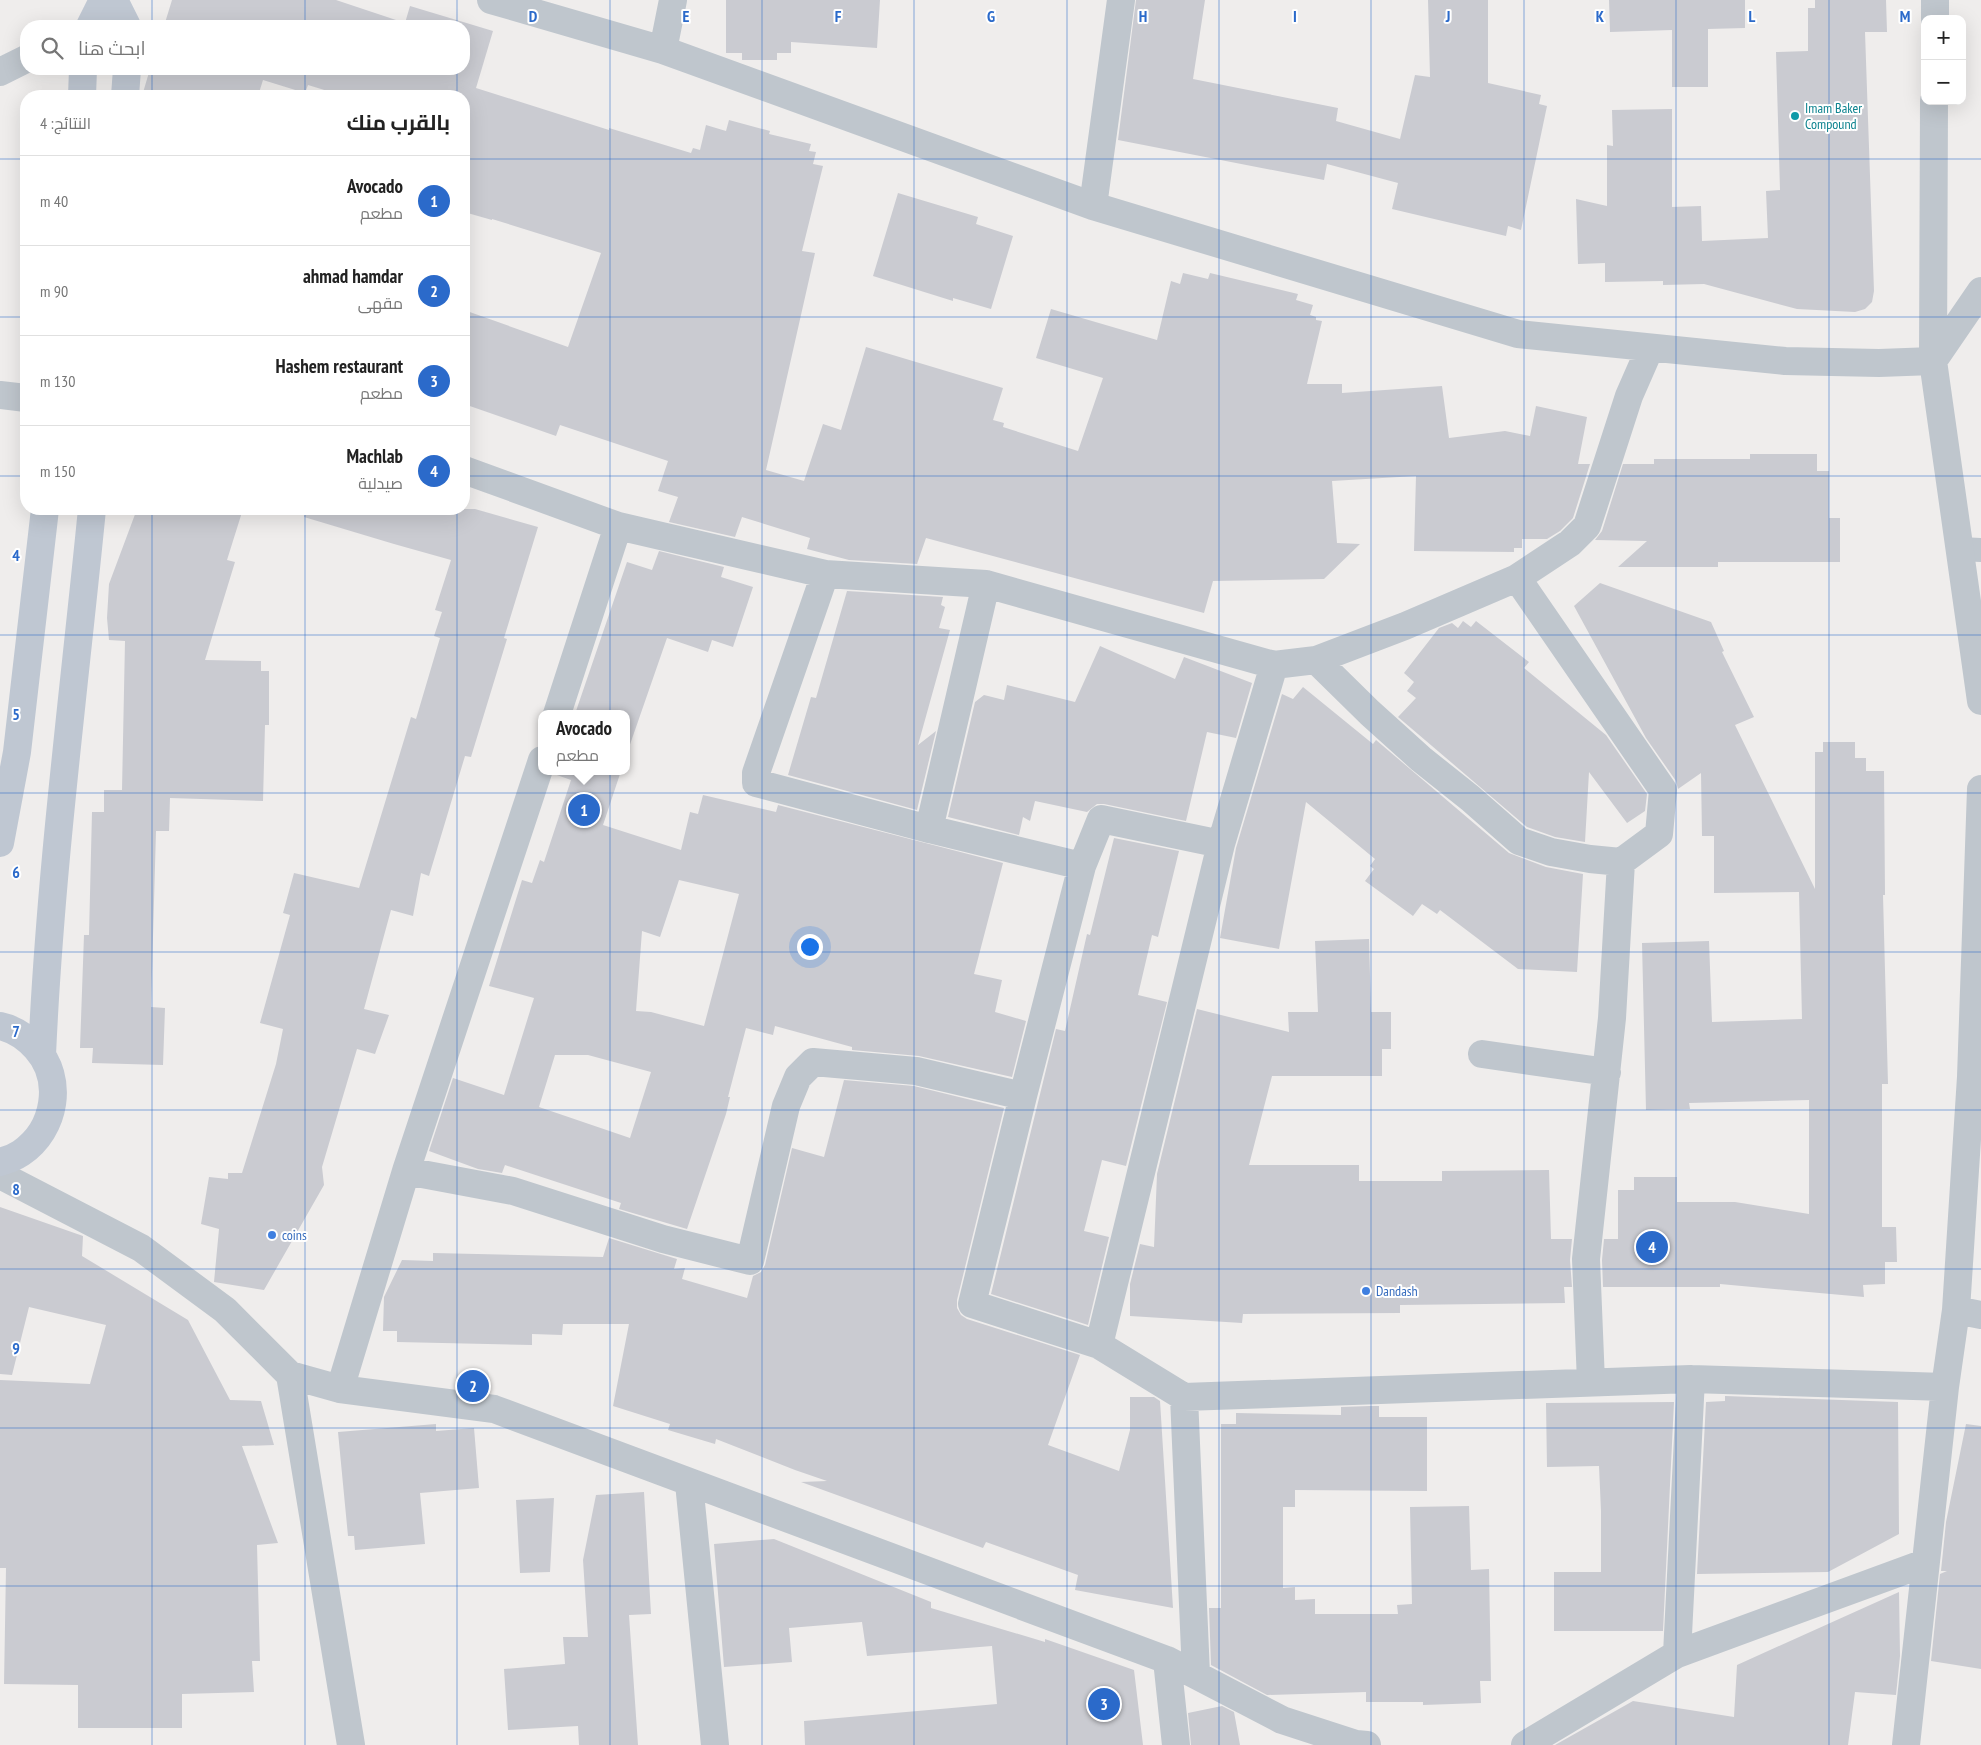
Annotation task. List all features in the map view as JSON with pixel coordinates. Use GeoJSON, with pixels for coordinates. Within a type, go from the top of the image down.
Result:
{"type":"FeatureCollection","features":[{"type":"Feature","properties":{"kind":"street"},"geometry":{"type":"LineString","coordinates":[[93,20],[104,0]]}},
{"type":"Feature","properties":{"kind":"street"},"geometry":{"type":"LineString","coordinates":[[114,0],[124,20]]}},
{"type":"Feature","properties":{"kind":"street"},"geometry":{"type":"LineString","coordinates":[[491,0],[663,50],[1094,206],[1518,334],[1785,361],[1879,363],[1933,361]]}},
{"type":"Feature","properties":{"kind":"street"},"geometry":{"type":"LineString","coordinates":[[663,50],[672,0]]}},
{"type":"Feature","properties":{"kind":"street"},"geometry":{"type":"LineString","coordinates":[[1094,206],[1121,0]]}},
{"type":"Feature","properties":{"kind":"street"},"geometry":{"type":"LineString","coordinates":[[1935,0],[1935,15]]}},
{"type":"Feature","properties":{"kind":"street"},"geometry":{"type":"LineString","coordinates":[[0,72],[20,63]]}},
{"type":"Feature","properties":{"kind":"street"},"geometry":{"type":"LineString","coordinates":[[82,90],[83,75]]}},
{"type":"Feature","properties":{"kind":"street"},"geometry":{"type":"LineString","coordinates":[[125,90],[127,75]]}},
{"type":"Feature","properties":{"kind":"street"},"geometry":{"type":"LineString","coordinates":[[1934,105],[1933,361],[1970,550],[1981,701]]}},
{"type":"Feature","properties":{"kind":"street"},"geometry":{"type":"LineString","coordinates":[[1933,361],[1981,291]]}},
{"type":"Feature","properties":{"kind":"street"},"geometry":{"type":"LineString","coordinates":[[470,472],[618,526],[826,574],[986,584],[1274,665],[1316,660],[1405,626],[1517,578],[1570,543],[1587,526],[1629,396],[1650,348]]}},
{"type":"Feature","properties":{"kind":"street"},"geometry":{"type":"LineString","coordinates":[[0,395],[20,397]]}},
{"type":"Feature","properties":{"kind":"street"},"geometry":{"type":"LineString","coordinates":[[0,843],[17,752],[44,515]]}},
{"type":"Feature","properties":{"kind":"street"},"geometry":{"type":"LineString","coordinates":[[42,1055],[45,986],[51,918],[91,515]]}},
{"type":"Feature","properties":{"kind":"street"},"geometry":{"type":"LineString","coordinates":[[558,710],[618,526]]}},
{"type":"Feature","properties":{"kind":"street"},"geometry":{"type":"LineString","coordinates":[[826,574],[756,773],[756,783],[928,829],[1082,866]]}},
{"type":"Feature","properties":{"kind":"street"},"geometry":{"type":"LineString","coordinates":[[1316,660],[1420,759],[1470,798],[1519,841],[1551,852],[1622,862],[1659,834],[1663,790],[1517,578]]}},
{"type":"Feature","properties":{"kind":"street"},"geometry":{"type":"LineString","coordinates":[[928,829],[986,584]]}},
{"type":"Feature","properties":{"kind":"street"},"geometry":{"type":"LineString","coordinates":[[1099,1345],[1221,844],[1274,665]]}},
{"type":"Feature","properties":{"kind":"street"},"geometry":{"type":"LineString","coordinates":[[340,1388],[406,1171],[538,772]]}},
{"type":"Feature","properties":{"kind":"street"},"geometry":{"type":"LineString","coordinates":[[1906,1745],[1945,1387],[1969,1312],[1976,1077],[1981,789]]}},
{"type":"Feature","properties":{"kind":"street"},"geometry":{"type":"LineString","coordinates":[[1221,844],[1101,819],[1082,866],[972,1304],[1099,1345],[1184,1397],[1691,1379],[1945,1387]]}},
{"type":"Feature","properties":{"kind":"street"},"geometry":{"type":"LineString","coordinates":[[1590,1382],[1586,1259],[1612,1018],[1622,862]]}},
{"type":"Feature","properties":{"kind":"street"},"geometry":{"type":"LineString","coordinates":[[0,1026],[8,1028],[28,1039],[42,1055],[52,1076],[54,1098],[49,1119],[37,1138],[21,1153],[0,1162]]}},
{"type":"Feature","properties":{"kind":"street"},"geometry":{"type":"LineString","coordinates":[[1482,1054],[1607,1072]]}},
{"type":"Feature","properties":{"kind":"street"},"geometry":{"type":"LineString","coordinates":[[406,1171],[512,1191],[663,1239],[750,1261],[786,1106],[798,1077],[813,1062],[916,1072],[1023,1096]]}},
{"type":"Feature","properties":{"kind":"street"},"geometry":{"type":"LineString","coordinates":[[0,1175],[141,1248],[225,1310],[290,1375],[340,1388],[494,1409],[1167,1660],[1282,1720],[1360,1745]]}},
{"type":"Feature","properties":{"kind":"street"},"geometry":{"type":"LineString","coordinates":[[290,1375],[351,1745]]}},
{"type":"Feature","properties":{"kind":"street"},"geometry":{"type":"LineString","coordinates":[[1677,1654],[1691,1379]]}},
{"type":"Feature","properties":{"kind":"street"},"geometry":{"type":"LineString","coordinates":[[1184,1397],[1196,1674]]}},
{"type":"Feature","properties":{"kind":"street"},"geometry":{"type":"LineString","coordinates":[[689,1483],[715,1745]]}},
{"type":"Feature","properties":{"kind":"street"},"geometry":{"type":"LineString","coordinates":[[1524,1745],[1677,1654],[1925,1562]]}},
{"type":"Feature","properties":{"kind":"street"},"geometry":{"type":"LineString","coordinates":[[1167,1660],[1176,1745]]}},
{"type":"Feature","properties":{"kind":"building"},"geometry":{"type":"Polygon","coordinates":[[[172,0],[336,0],[396,20],[166,20],[172,0]]]}},
{"type":"Feature","properties":{"kind":"building"},"geometry":{"type":"Polygon","coordinates":[[[726,0],[880,0],[877,48],[791,42],[791,53],[777,53],[777,60],[742,60],[742,53],[726,53],[726,0]]]}},
{"type":"Feature","properties":{"kind":"building"},"geometry":{"type":"Polygon","coordinates":[[[1136,0],[1205,0],[1193,79],[1338,108],[1336,121],[1400,139],[1415,75],[1430,77],[1428,0],[1488,0],[1488,83],[1541,95],[1539,104],[1547,106],[1521,230],[1508,226],[1506,236],[1392,209],[1398,183],[1327,164],[1324,180],[1118,140],[1136,0]]]}},
{"type":"Feature","properties":{"kind":"building"},"geometry":{"type":"Polygon","coordinates":[[[1609,0],[1745,0],[1745,28],[1708,29],[1708,87],[1672,87],[1672,30],[1610,32],[1609,0]]]}},
{"type":"Feature","properties":{"kind":"building"},"geometry":{"type":"Polygon","coordinates":[[[1815,0],[1886,0],[1887,32],[1865,32],[1874,291],[1872,302],[1865,309],[1855,312],[1797,309],[1704,284],[1663,285],[1663,281],[1605,282],[1605,263],[1578,264],[1576,199],[1607,206],[1607,145],[1613,146],[1612,110],[1672,109],[1672,207],[1701,206],[1702,241],[1768,238],[1766,191],[1780,190],[1776,52],[1808,51],[1808,8],[1815,8],[1815,0]]]}},
{"type":"Feature","properties":{"kind":"building"},"geometry":{"type":"Polygon","coordinates":[[[410,6],[456,20],[406,20],[410,6]]]}},
{"type":"Feature","properties":{"kind":"building"},"geometry":{"type":"Polygon","coordinates":[[[470,24],[493,31],[476,88],[609,130],[609,128],[691,153],[693,148],[700,150],[706,125],[726,131],[729,120],[770,131],[769,134],[811,144],[809,151],[816,152],[813,164],[823,166],[802,251],[815,253],[766,470],[804,481],[823,424],[841,430],[866,347],[1003,388],[993,420],[1004,423],[1003,427],[1078,451],[1103,378],[1036,358],[1051,309],[1157,340],[1171,281],[1180,284],[1183,273],[1208,279],[1210,273],[1298,294],[1296,300],[1313,305],[1310,315],[1316,317],[1316,320],[1322,321],[1307,384],[1342,384],[1342,393],[1442,386],[1449,438],[1505,431],[1530,436],[1536,406],[1587,417],[1578,464],[1590,464],[1573,518],[1560,531],[1547,539],[1522,539],[1522,548],[1514,548],[1514,552],[1414,551],[1416,476],[1332,481],[1337,543],[1360,544],[1324,579],[1213,581],[1204,613],[926,538],[917,564],[849,560],[807,549],[810,538],[742,517],[735,537],[669,522],[678,497],[658,491],[668,461],[560,425],[556,436],[470,406],[470,312],[568,347],[601,253],[470,214],[470,90],[324,90],[308,85],[306,90],[295,90],[263,80],[260,90],[144,90],[148,75],[470,75],[470,24]]]}},
{"type":"Feature","properties":{"kind":"building"},"geometry":{"type":"Polygon","coordinates":[[[898,193],[978,217],[976,224],[1013,236],[991,309],[953,298],[953,301],[873,276],[898,193]]]}},
{"type":"Feature","properties":{"kind":"building"},"geometry":{"type":"Polygon","coordinates":[[[1750,454],[1817,454],[1817,471],[1829,471],[1829,518],[1840,518],[1840,562],[1718,562],[1718,567],[1618,567],[1647,541],[1595,540],[1602,531],[1623,464],[1654,464],[1654,459],[1750,459],[1750,454]]]}},
{"type":"Feature","properties":{"kind":"building"},"geometry":{"type":"Polygon","coordinates":[[[470,509],[475,509],[538,527],[504,638],[507,639],[471,757],[465,756],[429,876],[421,873],[413,916],[391,910],[364,1009],[389,1015],[375,1054],[357,1049],[322,1167],[324,1185],[264,1290],[214,1282],[219,1229],[201,1224],[209,1177],[228,1179],[228,1173],[242,1173],[276,1064],[283,1029],[260,1023],[290,915],[283,913],[294,873],[359,888],[411,717],[416,719],[440,638],[434,636],[442,612],[435,610],[451,560],[304,517],[304,515],[470,515],[470,509]]]}},
{"type":"Feature","properties":{"kind":"building"},"geometry":{"type":"Polygon","coordinates":[[[135,515],[241,515],[227,560],[235,562],[205,660],[261,661],[261,671],[269,671],[269,725],[265,725],[263,801],[170,798],[169,831],[156,831],[151,1007],[165,1008],[163,1065],[92,1063],[93,1048],[80,1048],[84,935],[89,935],[92,812],[104,812],[104,790],[122,790],[125,641],[109,640],[107,618],[109,584],[135,515]]]}},
{"type":"Feature","properties":{"kind":"building"},"geometry":{"type":"Polygon","coordinates":[[[659,551],[724,567],[721,577],[753,587],[733,647],[712,640],[708,652],[667,638],[630,744],[630,710],[576,710],[627,562],[652,570],[659,551]]]}},
{"type":"Feature","properties":{"kind":"building"},"geometry":{"type":"Polygon","coordinates":[[[1600,583],[1711,622],[1724,651],[1722,652],[1754,717],[1735,725],[1815,889],[1815,752],[1823,752],[1823,742],[1855,742],[1855,758],[1866,758],[1866,771],[1884,771],[1885,895],[1883,895],[1888,1084],[1882,1084],[1882,1227],[1896,1227],[1897,1262],[1885,1262],[1885,1284],[1863,1285],[1864,1297],[1720,1284],[1720,1287],[1603,1287],[1602,1260],[1604,1239],[1618,1239],[1618,1190],[1634,1190],[1634,1177],[1677,1177],[1677,1202],[1735,1202],[1809,1214],[1809,1100],[1689,1103],[1690,1109],[1646,1110],[1642,943],[1709,941],[1712,1022],[1802,1019],[1799,892],[1714,893],[1714,836],[1702,836],[1701,773],[1678,789],[1676,781],[1646,738],[1574,606],[1600,583]]]}},
{"type":"Feature","properties":{"kind":"building"},"geometry":{"type":"Polygon","coordinates":[[[847,591],[943,597],[941,605],[945,607],[939,628],[950,630],[918,745],[936,731],[917,810],[788,775],[811,697],[816,698],[847,591]]]}},
{"type":"Feature","properties":{"kind":"building"},"geometry":{"type":"Polygon","coordinates":[[[1463,621],[1471,627],[1476,621],[1529,662],[1524,668],[1606,735],[1647,794],[1645,811],[1627,823],[1589,772],[1585,842],[1555,837],[1527,827],[1398,717],[1416,698],[1407,691],[1414,682],[1404,673],[1439,628],[1452,623],[1458,628],[1463,621]]]}},
{"type":"Feature","properties":{"kind":"building"},"geometry":{"type":"Polygon","coordinates":[[[1100,646],[1175,679],[1184,657],[1252,683],[1236,738],[1207,732],[1186,821],[1104,804],[1097,804],[1087,812],[1035,801],[1030,821],[1023,817],[1019,835],[948,817],[975,702],[984,695],[1004,700],[1007,685],[1075,702],[1100,646]]]}},
{"type":"Feature","properties":{"kind":"building"},"geometry":{"type":"Polygon","coordinates":[[[1303,687],[1373,744],[1376,740],[1509,853],[1546,867],[1583,874],[1577,972],[1518,969],[1440,910],[1437,914],[1422,904],[1413,916],[1365,881],[1374,869],[1370,866],[1375,859],[1306,802],[1279,949],[1220,938],[1236,848],[1282,694],[1293,699],[1303,687]]]}},
{"type":"Feature","properties":{"kind":"building"},"geometry":{"type":"Polygon","coordinates":[[[557,775],[620,775],[603,825],[681,850],[690,812],[698,814],[703,795],[776,812],[778,805],[1003,863],[974,974],[1002,980],[995,1012],[1026,1021],[1012,1077],[919,1056],[852,1050],[852,1047],[775,1026],[773,1035],[746,1028],[728,1097],[730,1097],[726,1114],[687,1229],[619,1209],[621,1203],[505,1165],[502,1173],[478,1169],[429,1151],[453,1078],[504,1095],[534,998],[489,986],[522,880],[532,883],[540,860],[544,862],[571,780],[557,775]],[[679,880],[660,937],[642,931],[636,1011],[651,1012],[704,1026],[739,894],[679,880]],[[555,1055],[539,1107],[630,1138],[651,1072],[588,1055],[555,1055]]]}},
{"type":"Feature","properties":{"kind":"building"},"geometry":{"type":"Polygon","coordinates":[[[1114,838],[1179,851],[1158,937],[1152,935],[1138,995],[1167,1002],[1126,1166],[1102,1160],[1084,1231],[1109,1237],[1088,1325],[991,1294],[1056,1029],[1065,1031],[1087,934],[1090,935],[1114,838]]]}},
{"type":"Feature","properties":{"kind":"building"},"geometry":{"type":"Polygon","coordinates":[[[1369,939],[1371,1012],[1391,1012],[1391,1049],[1382,1049],[1382,1076],[1272,1076],[1249,1165],[1359,1165],[1359,1181],[1442,1181],[1442,1171],[1549,1170],[1551,1239],[1572,1239],[1570,1260],[1572,1287],[1564,1287],[1565,1303],[1400,1305],[1400,1313],[1243,1314],[1242,1323],[1130,1316],[1130,1284],[1140,1244],[1154,1247],[1157,1174],[1197,1009],[1289,1032],[1288,1012],[1318,1012],[1315,941],[1369,939]]]}},
{"type":"Feature","properties":{"kind":"building"},"geometry":{"type":"Polygon","coordinates":[[[844,1080],[914,1086],[1004,1108],[957,1300],[957,1308],[961,1315],[967,1319],[1080,1355],[1048,1445],[1119,1471],[1130,1430],[1130,1397],[1154,1397],[1160,1401],[1173,1608],[1075,1590],[1078,1575],[986,1542],[983,1548],[801,1482],[827,1481],[716,1439],[715,1444],[668,1430],[670,1424],[613,1406],[629,1324],[563,1324],[562,1335],[532,1334],[532,1345],[397,1342],[397,1331],[383,1331],[384,1297],[402,1260],[433,1261],[433,1253],[603,1257],[609,1238],[677,1259],[674,1269],[685,1268],[682,1279],[747,1298],[753,1276],[761,1272],[765,1265],[792,1148],[824,1157],[844,1080]]]}},
{"type":"Feature","properties":{"kind":"building"},"geometry":{"type":"Polygon","coordinates":[[[0,1207],[83,1236],[82,1256],[188,1320],[230,1400],[261,1401],[274,1445],[242,1446],[278,1543],[257,1545],[260,1661],[252,1661],[254,1692],[182,1694],[182,1728],[78,1728],[78,1685],[4,1684],[6,1568],[0,1568],[0,1380],[90,1384],[106,1325],[29,1307],[12,1375],[0,1374],[0,1207]]]}},
{"type":"Feature","properties":{"kind":"building"},"geometry":{"type":"Polygon","coordinates":[[[1725,1396],[1898,1402],[1899,1534],[1828,1572],[1697,1574],[1706,1402],[1725,1401],[1725,1396]]]}},
{"type":"Feature","properties":{"kind":"building"},"geometry":{"type":"Polygon","coordinates":[[[1674,1402],[1663,1631],[1554,1631],[1554,1572],[1601,1572],[1601,1511],[1599,1466],[1547,1467],[1546,1403],[1674,1402]]]}},
{"type":"Feature","properties":{"kind":"building"},"geometry":{"type":"Polygon","coordinates":[[[1379,1406],[1379,1417],[1427,1417],[1427,1491],[1295,1490],[1295,1507],[1283,1507],[1283,1588],[1295,1587],[1295,1600],[1315,1599],[1315,1614],[1398,1614],[1397,1605],[1412,1604],[1410,1507],[1469,1506],[1471,1570],[1489,1569],[1491,1681],[1480,1681],[1481,1703],[1423,1705],[1423,1702],[1366,1702],[1366,1692],[1267,1695],[1211,1665],[1209,1608],[1221,1608],[1221,1424],[1236,1424],[1236,1413],[1341,1415],[1341,1407],[1379,1406]]]}},
{"type":"Feature","properties":{"kind":"building"},"geometry":{"type":"Polygon","coordinates":[[[436,1424],[436,1431],[474,1428],[479,1488],[420,1493],[425,1544],[355,1550],[354,1536],[348,1536],[338,1432],[436,1424]]]}},
{"type":"Feature","properties":{"kind":"building"},"geometry":{"type":"Polygon","coordinates":[[[1966,1424],[1981,1426],[1981,1669],[1931,1661],[1940,1574],[1947,1571],[1941,1571],[1946,1522],[1966,1424]]]}},
{"type":"Feature","properties":{"kind":"building"},"geometry":{"type":"Polygon","coordinates":[[[644,1492],[651,1614],[629,1615],[638,1745],[579,1745],[578,1726],[508,1730],[504,1669],[565,1664],[563,1637],[588,1637],[583,1560],[596,1495],[644,1492]]]}},
{"type":"Feature","properties":{"kind":"building"},"geometry":{"type":"Polygon","coordinates":[[[554,1498],[550,1572],[520,1573],[516,1500],[554,1498]]]}},
{"type":"Feature","properties":{"kind":"building"},"geometry":{"type":"Polygon","coordinates":[[[774,1539],[931,1602],[931,1608],[1045,1642],[1045,1639],[1134,1670],[1143,1745],[805,1745],[804,1721],[997,1704],[992,1646],[867,1656],[862,1622],[789,1628],[792,1662],[724,1667],[714,1544],[774,1539]]]}},
{"type":"Feature","properties":{"kind":"building"},"geometry":{"type":"Polygon","coordinates":[[[1899,1592],[1900,1656],[1896,1695],[1855,1692],[1848,1745],[1555,1745],[1633,1701],[1734,1717],[1737,1665],[1899,1592]]]}},
{"type":"Feature","properties":{"kind":"building"},"geometry":{"type":"Polygon","coordinates":[[[1222,1706],[1234,1712],[1240,1745],[1191,1745],[1188,1713],[1222,1706]]]}},
{"type":"Feature","properties":{"kind":"place","name":"Imam Baker Compound"},"geometry":{"type":"Point","coordinates":[1795,116]}},
{"type":"Feature","properties":{"kind":"place","name":"Avocado"},"geometry":{"type":"Point","coordinates":[584,810]}},
{"type":"Feature","properties":{"kind":"place","name":"coins"},"geometry":{"type":"Point","coordinates":[272,1235]}},
{"type":"Feature","properties":{"kind":"place","name":"Machlab"},"geometry":{"type":"Point","coordinates":[1652,1247]}},
{"type":"Feature","properties":{"kind":"place","name":"Dandash"},"geometry":{"type":"Point","coordinates":[1366,1291]}},
{"type":"Feature","properties":{"kind":"place","name":"ahmad hamdar"},"geometry":{"type":"Point","coordinates":[473,1386]}},
{"type":"Feature","properties":{"kind":"place","name":"Hashem restaurant"},"geometry":{"type":"Point","coordinates":[1104,1704]}}]}
